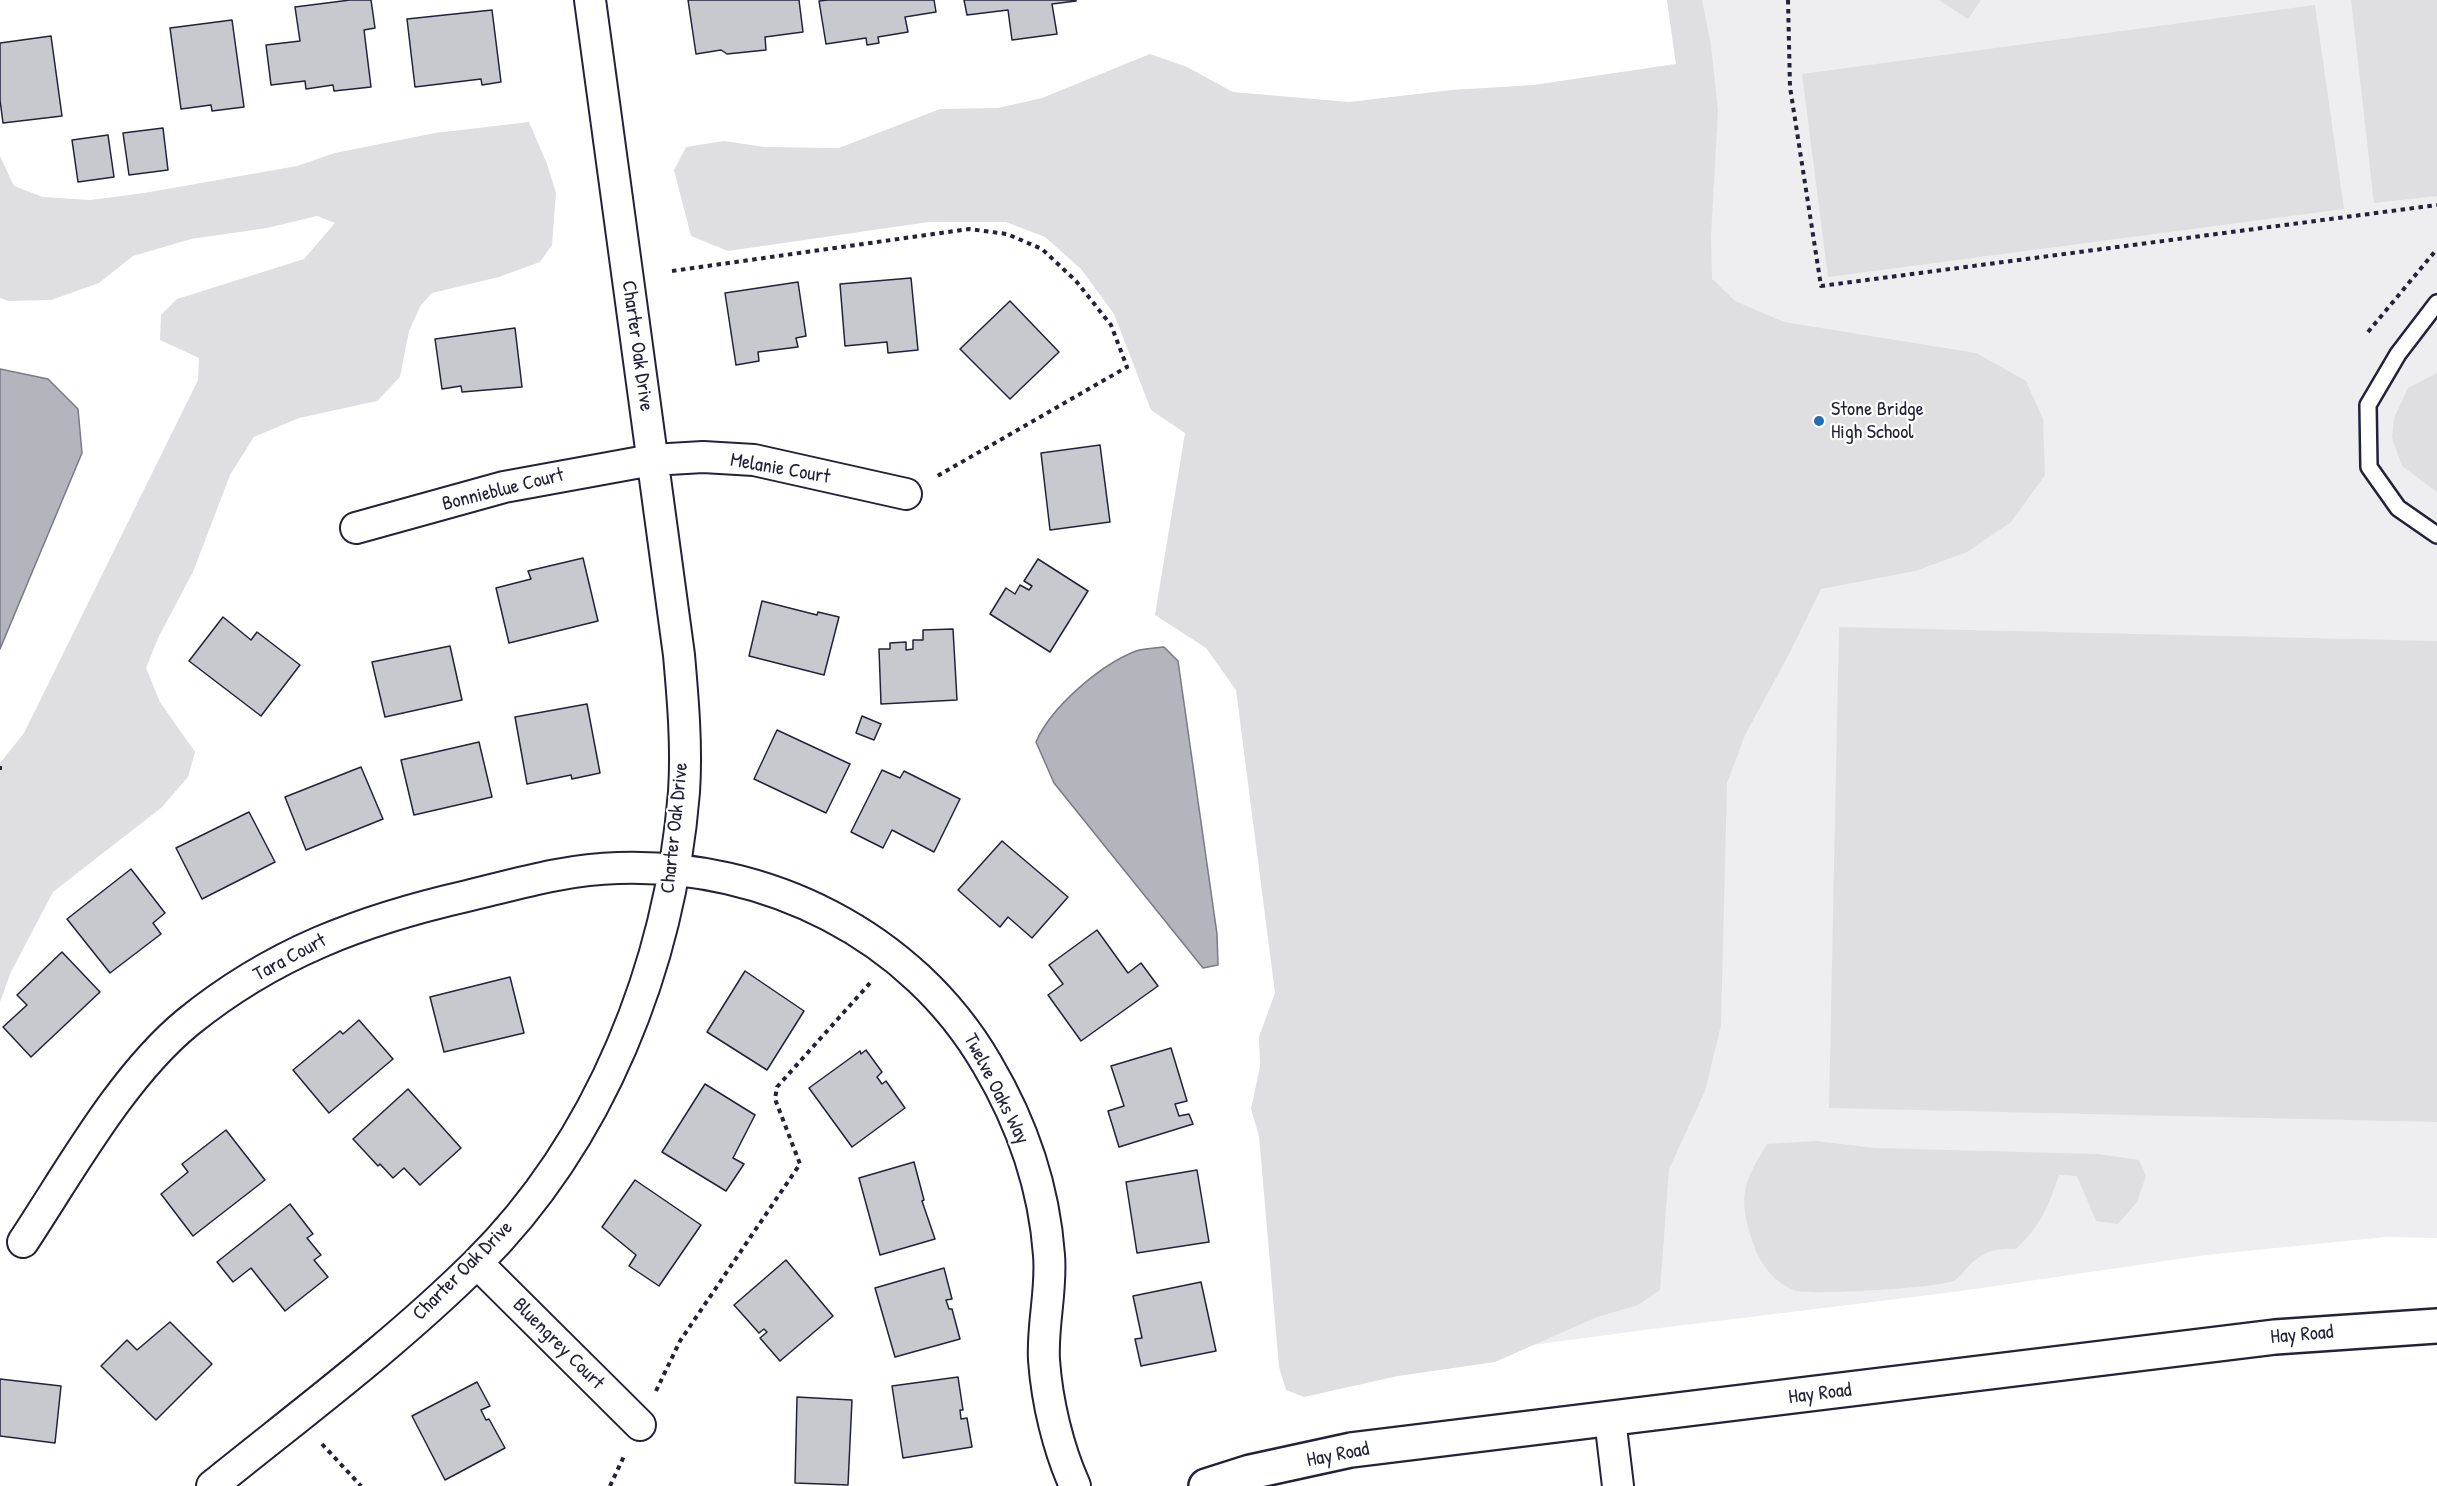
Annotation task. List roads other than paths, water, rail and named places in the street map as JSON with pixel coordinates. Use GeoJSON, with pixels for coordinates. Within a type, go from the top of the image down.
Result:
{"type":"FeatureCollection","features":[{"type":"Feature","properties":{"kind":"street","name":"Charter Oak Drive"},"geometry":{"type":"LineString","coordinates":[[212,1486],[423,1313],[477,1263],[548,1178],[605,1083],[648,980],[663,927],[684,792],[684,711],[679,655],[590,0]]}},
{"type":"Feature","properties":{"kind":"street","name":"Melanie Court"},"geometry":{"type":"LineString","coordinates":[[652,460],[703,456],[754,460],[906,494]]}},
{"type":"Feature","properties":{"kind":"street","name":"Bonnieblue Court"},"geometry":{"type":"LineString","coordinates":[[356,528],[504,487],[652,460]]}},
{"type":"Feature","properties":{"kind":"street","name":"Tara Court"},"geometry":{"type":"LineString","coordinates":[[22,1242],[104,1119],[149,1061],[185,1024],[272,964],[339,932],[412,909],[570,872],[618,868],[672,869]]}},
{"type":"Feature","properties":{"kind":"street","name":"Twelve Oaks Way"},"geometry":{"type":"LineString","coordinates":[[672,869],[779,891],[868,935],[894,955],[964,1026],[989,1066],[1022,1130],[1043,1201],[1050,1259],[1044,1359],[1052,1415],[1075,1486]]}},
{"type":"Feature","properties":{"kind":"street","name":"Bluengrey Court"},"geometry":{"type":"LineString","coordinates":[[477,1263],[640,1425]]}},
{"type":"Feature","properties":{"kind":"street","name":"Hay Road"},"geometry":{"type":"LineString","coordinates":[[1206,1486],[1250,1472],[1351,1450],[2275,1337],[2437,1326]]}},
{"type":"Feature","properties":{"kind":"street"},"geometry":{"type":"LineString","coordinates":[[1610,1419],[1618,1486]]}},
{"type":"Feature","properties":{"kind":"lane"},"geometry":{"type":"LineString","coordinates":[[2437,303],[2398,354],[2368,405],[2369,467],[2398,508],[2437,535]]}},
{"type":"Feature","properties":{"kind":"place","name":"Stone Bridge High School"},"geometry":{"type":"Point","coordinates":[1819,421]}}]}
